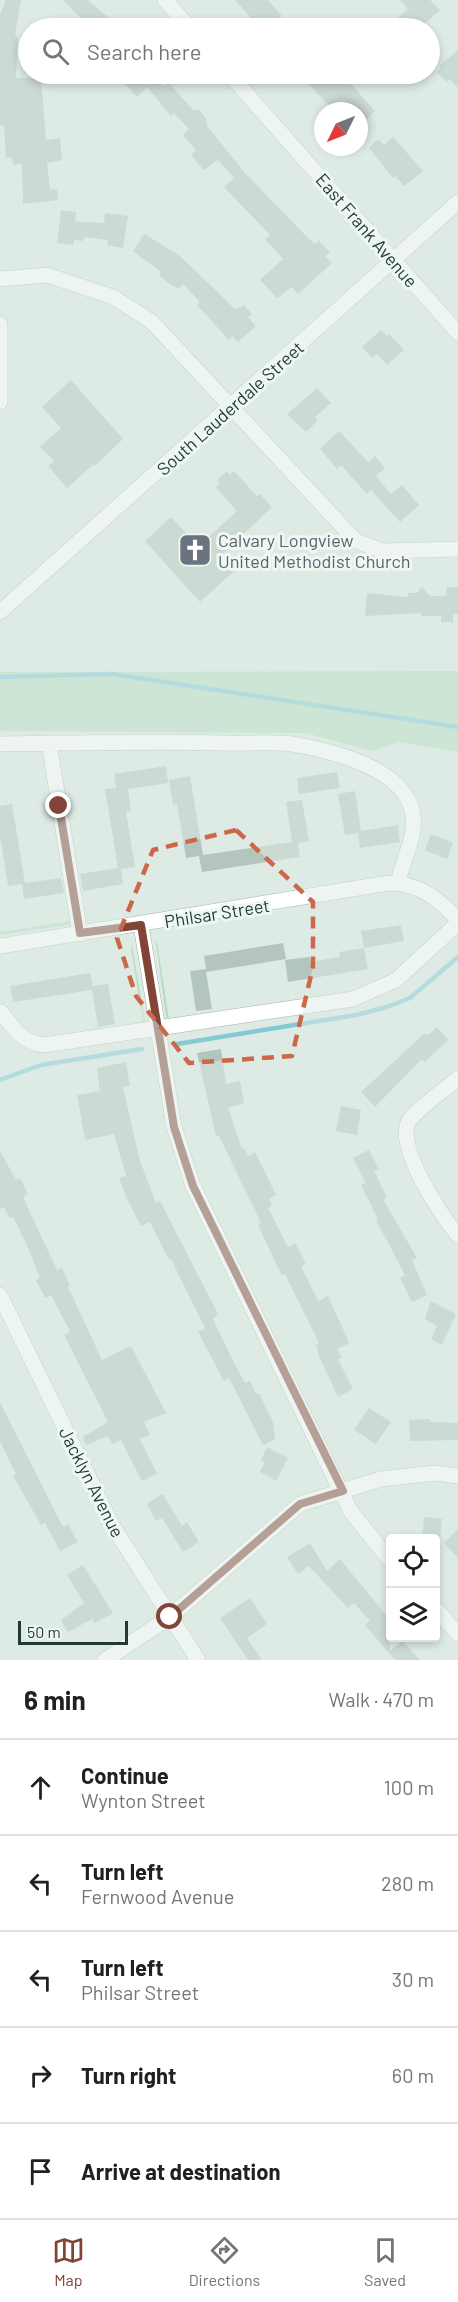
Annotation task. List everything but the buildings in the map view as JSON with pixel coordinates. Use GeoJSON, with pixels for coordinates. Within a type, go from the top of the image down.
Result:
{"type":"FeatureCollection","features":[{"type":"Feature","properties":{"kind":"street"},"geometry":{"type":"LineString","coordinates":[[165,0],[181,18]]}},
{"type":"Feature","properties":{"kind":"street","name":"East Frank Avenue"},"geometry":{"type":"LineString","coordinates":[[238,84],[458,333]]}},
{"type":"Feature","properties":{"kind":"street","name":"South Lauderdale Street"},"geometry":{"type":"LineString","coordinates":[[0,612],[458,202]]}},
{"type":"Feature","properties":{"kind":"street"},"geometry":{"type":"LineString","coordinates":[[0,279],[47,275],[113,297],[152,322],[356,541],[383,550],[458,549]]}},
{"type":"Feature","properties":{"kind":"street"},"geometry":{"type":"LineString","coordinates":[[0,324],[0,402]]}},
{"type":"Feature","properties":{"kind":"street"},"geometry":{"type":"LineString","coordinates":[[49,743],[80,933]]}},
{"type":"Feature","properties":{"kind":"street"},"geometry":{"type":"LineString","coordinates":[[0,744],[291,744],[346,756],[391,780],[402,790],[411,806],[414,824],[412,837],[398,883],[429,893],[458,921],[396,980],[369,994],[353,999],[44,1046],[32,1044],[21,1036],[0,1009]]}},
{"type":"Feature","properties":{"kind":"street","name":"Philsar Street"},"geometry":{"type":"LineString","coordinates":[[0,946],[398,883]]}},
{"type":"Feature","properties":{"kind":"street"},"geometry":{"type":"LineString","coordinates":[[141,925],[174,1127],[193,1186],[343,1491],[351,1512],[386,1555]]}},
{"type":"Feature","properties":{"kind":"street"},"geometry":{"type":"LineString","coordinates":[[458,1078],[409,1121],[405,1138],[434,1205],[458,1235]]}},
{"type":"Feature","properties":{"kind":"street","name":"Jacklyn Avenue"},"geometry":{"type":"LineString","coordinates":[[0,1295],[112,1525],[198,1660]]}},
{"type":"Feature","properties":{"kind":"street"},"geometry":{"type":"LineString","coordinates":[[105,1660],[170,1617],[300,1504],[381,1479],[435,1473],[458,1476]]}},
{"type":"Feature","properties":{"kind":"street"},"geometry":{"type":"LineString","coordinates":[[440,1614],[458,1634]]}},
{"type":"Feature","properties":{"kind":"highlighted area"},"geometry":{"type":"Polygon","coordinates":[[[236,830],[313,902],[313,967],[292,1056],[189,1063],[136,996],[117,938],[153,850],[236,830]]]}},
{"type":"Feature","properties":{"kind":"green space"},"geometry":{"type":"Polygon","coordinates":[[[458,671],[458,752],[400,742],[372,751],[306,733],[0,731],[0,672],[458,671]]]}},
{"type":"Feature","properties":{"kind":"green space"},"geometry":{"type":"Polygon","coordinates":[[[71,921],[68,925],[0,935],[0,932],[71,921]]]}},
{"type":"Feature","properties":{"kind":"green space"},"geometry":{"type":"Polygon","coordinates":[[[157,942],[169,1019],[166,1017],[157,942]]]}},
{"type":"Feature","properties":{"kind":"green space"},"geometry":{"type":"Polygon","coordinates":[[[131,947],[145,1021],[143,1023],[131,947]]]}},
{"type":"Feature","properties":{"kind":"waterway"},"geometry":{"type":"LineString","coordinates":[[0,677],[112,674],[458,727]]}},
{"type":"Feature","properties":{"kind":"waterway"},"geometry":{"type":"LineString","coordinates":[[177,1044],[356,1015],[387,1007],[410,998],[458,957]]}},
{"type":"Feature","properties":{"kind":"waterway"},"geometry":{"type":"LineString","coordinates":[[0,1080],[41,1065],[142,1049]]}},
{"type":"Feature","properties":{"kind":"place","name":"Calvary Longview United Methodist Church"},"geometry":{"type":"Point","coordinates":[195,550]}},
{"type":"Feature","properties":{"kind":"route"},"geometry":{"type":"LineString","coordinates":[[59,806],[80,933],[141,925],[166,1087],[174,1127],[193,1186],[343,1491],[300,1504],[170,1617]]}}]}
